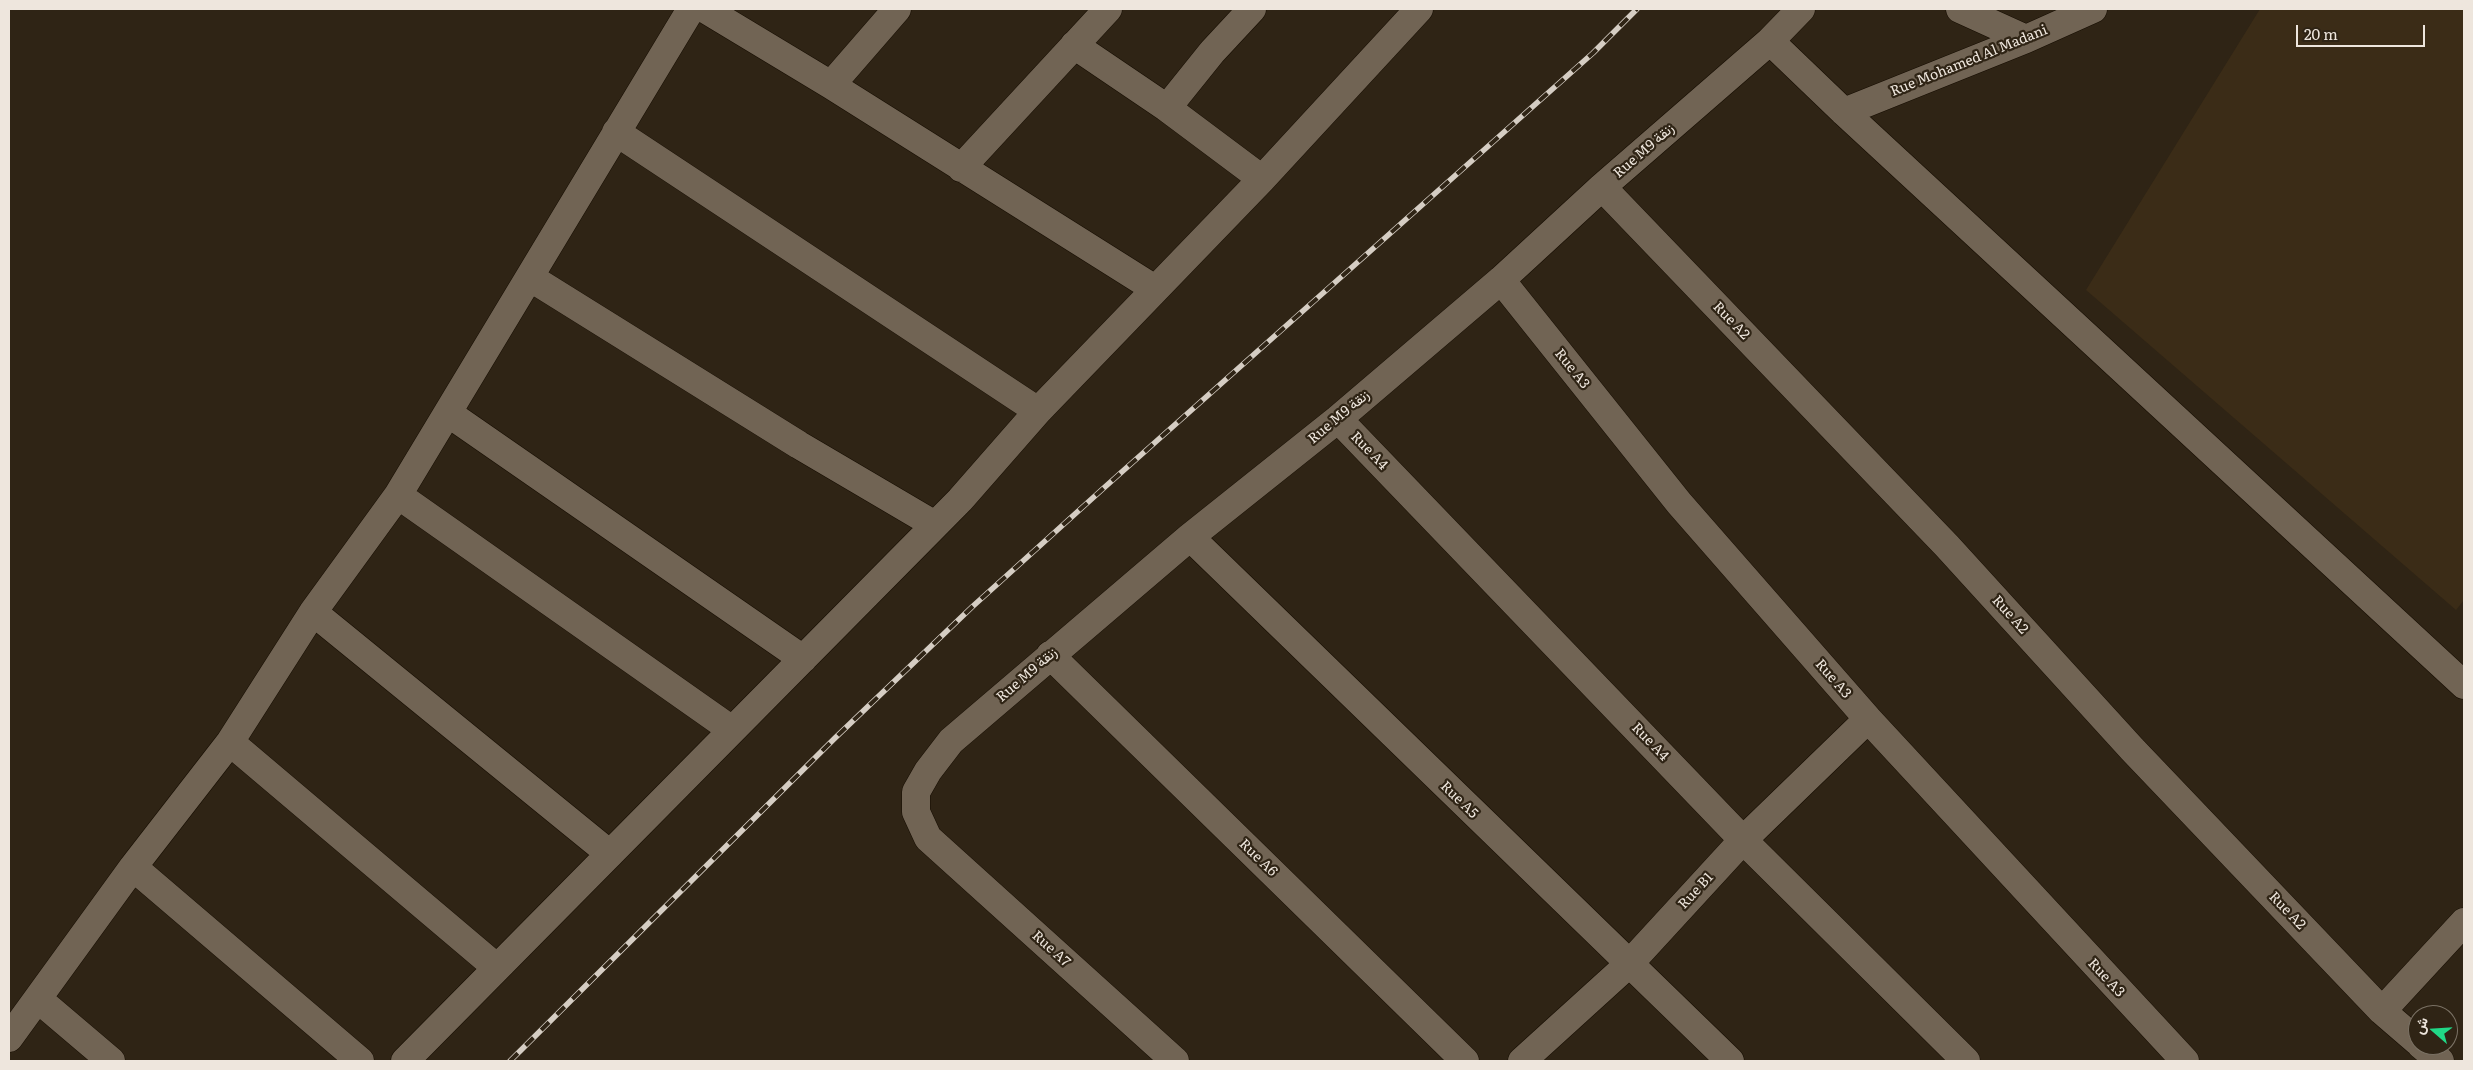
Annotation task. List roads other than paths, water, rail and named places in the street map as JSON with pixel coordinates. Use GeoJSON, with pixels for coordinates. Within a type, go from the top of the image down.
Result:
{"type":"FeatureCollection","features":[{"type":"Feature","properties":{"kind":"street"},"geometry":{"type":"LineString","coordinates":[[9,1038],[134,866],[230,742],[313,612],[398,494],[531,278],[616,132],[691,9]]}},
{"type":"Feature","properties":{"kind":"street"},"geometry":{"type":"LineString","coordinates":[[705,9],[831,85],[1155,289]]}},
{"type":"Feature","properties":{"kind":"street"},"geometry":{"type":"LineString","coordinates":[[831,85],[897,9]]}},
{"type":"Feature","properties":{"kind":"street"},"geometry":{"type":"LineString","coordinates":[[961,168],[1108,9]]}},
{"type":"Feature","properties":{"kind":"street"},"geometry":{"type":"LineString","coordinates":[[1167,108],[1212,52],[1252,9]]}},
{"type":"Feature","properties":{"kind":"street"},"geometry":{"type":"LineString","coordinates":[[406,1061],[935,525],[1038,411],[1262,179],[1420,9]]}},
{"type":"Feature","properties":{"kind":"street","name":"Rue M9 زنقة"},"geometry":{"type":"LineString","coordinates":[[928,838],[916,812],[916,792],[928,770],[951,741],[1190,537],[1338,419],[1501,280],[1602,187],[1770,41],[1801,9]]}},
{"type":"Feature","properties":{"kind":"street"},"geometry":{"type":"LineString","coordinates":[[1960,9],[2026,39]]}},
{"type":"Feature","properties":{"kind":"street","name":"Rue Mohamed Al Madani"},"geometry":{"type":"LineString","coordinates":[[1844,112],[2026,39],[2093,9]]}},
{"type":"Feature","properties":{"kind":"street"},"geometry":{"type":"LineString","coordinates":[[1770,41],[1844,112],[2464,685]]}},
{"type":"Feature","properties":{"kind":"street"},"geometry":{"type":"LineString","coordinates":[[1074,45],[1167,108],[1262,179]]}},
{"type":"Feature","properties":{"kind":"street"},"geometry":{"type":"LineString","coordinates":[[616,132],[1038,411]]}},
{"type":"Feature","properties":{"kind":"street","name":"Rue A2"},"geometry":{"type":"LineString","coordinates":[[1602,187],[1947,546],[2132,749],[2382,1011],[2408,1033]]}},
{"type":"Feature","properties":{"kind":"street"},"geometry":{"type":"LineString","coordinates":[[531,278],[799,445],[935,525]]}},
{"type":"Feature","properties":{"kind":"street","name":"Rue A3"},"geometry":{"type":"LineString","coordinates":[[1501,280],[1679,502],[1868,719],[2184,1061]]}},
{"type":"Feature","properties":{"kind":"street"},"geometry":{"type":"LineString","coordinates":[[448,413],[802,659]]}},
{"type":"Feature","properties":{"kind":"street","name":"Rue A4"},"geometry":{"type":"LineString","coordinates":[[1338,419],[1743,840],[1966,1061]]}},
{"type":"Feature","properties":{"kind":"street"},"geometry":{"type":"LineString","coordinates":[[398,494],[732,730]]}},
{"type":"Feature","properties":{"kind":"street","name":"Rue A5"},"geometry":{"type":"LineString","coordinates":[[1190,537],[1730,1061]]}},
{"type":"Feature","properties":{"kind":"street"},"geometry":{"type":"LineString","coordinates":[[313,612],[610,854]]}},
{"type":"Feature","properties":{"kind":"street","name":"Rue A6"},"geometry":{"type":"LineString","coordinates":[[1050,655],[1465,1061]]}},
{"type":"Feature","properties":{"kind":"street","name":"Rue B1"},"geometry":{"type":"LineString","coordinates":[[1522,1061],[1630,963],[1743,840],[1868,719]]}},
{"type":"Feature","properties":{"kind":"street"},"geometry":{"type":"LineString","coordinates":[[230,742],[497,968]]}},
{"type":"Feature","properties":{"kind":"street","name":"Rue A7"},"geometry":{"type":"LineString","coordinates":[[928,838],[1175,1061]]}},
{"type":"Feature","properties":{"kind":"street"},"geometry":{"type":"LineString","coordinates":[[134,866],[360,1061]]}},
{"type":"Feature","properties":{"kind":"street"},"geometry":{"type":"LineString","coordinates":[[2382,1011],[2464,922]]}},
{"type":"Feature","properties":{"kind":"street"},"geometry":{"type":"LineString","coordinates":[[38,999],[111,1061]]}},
{"type":"Feature","properties":{"kind":"railway"},"geometry":{"type":"LineString","coordinates":[[510,1061],[835,738],[972,607],[1593,53],[1637,9]]}}]}
